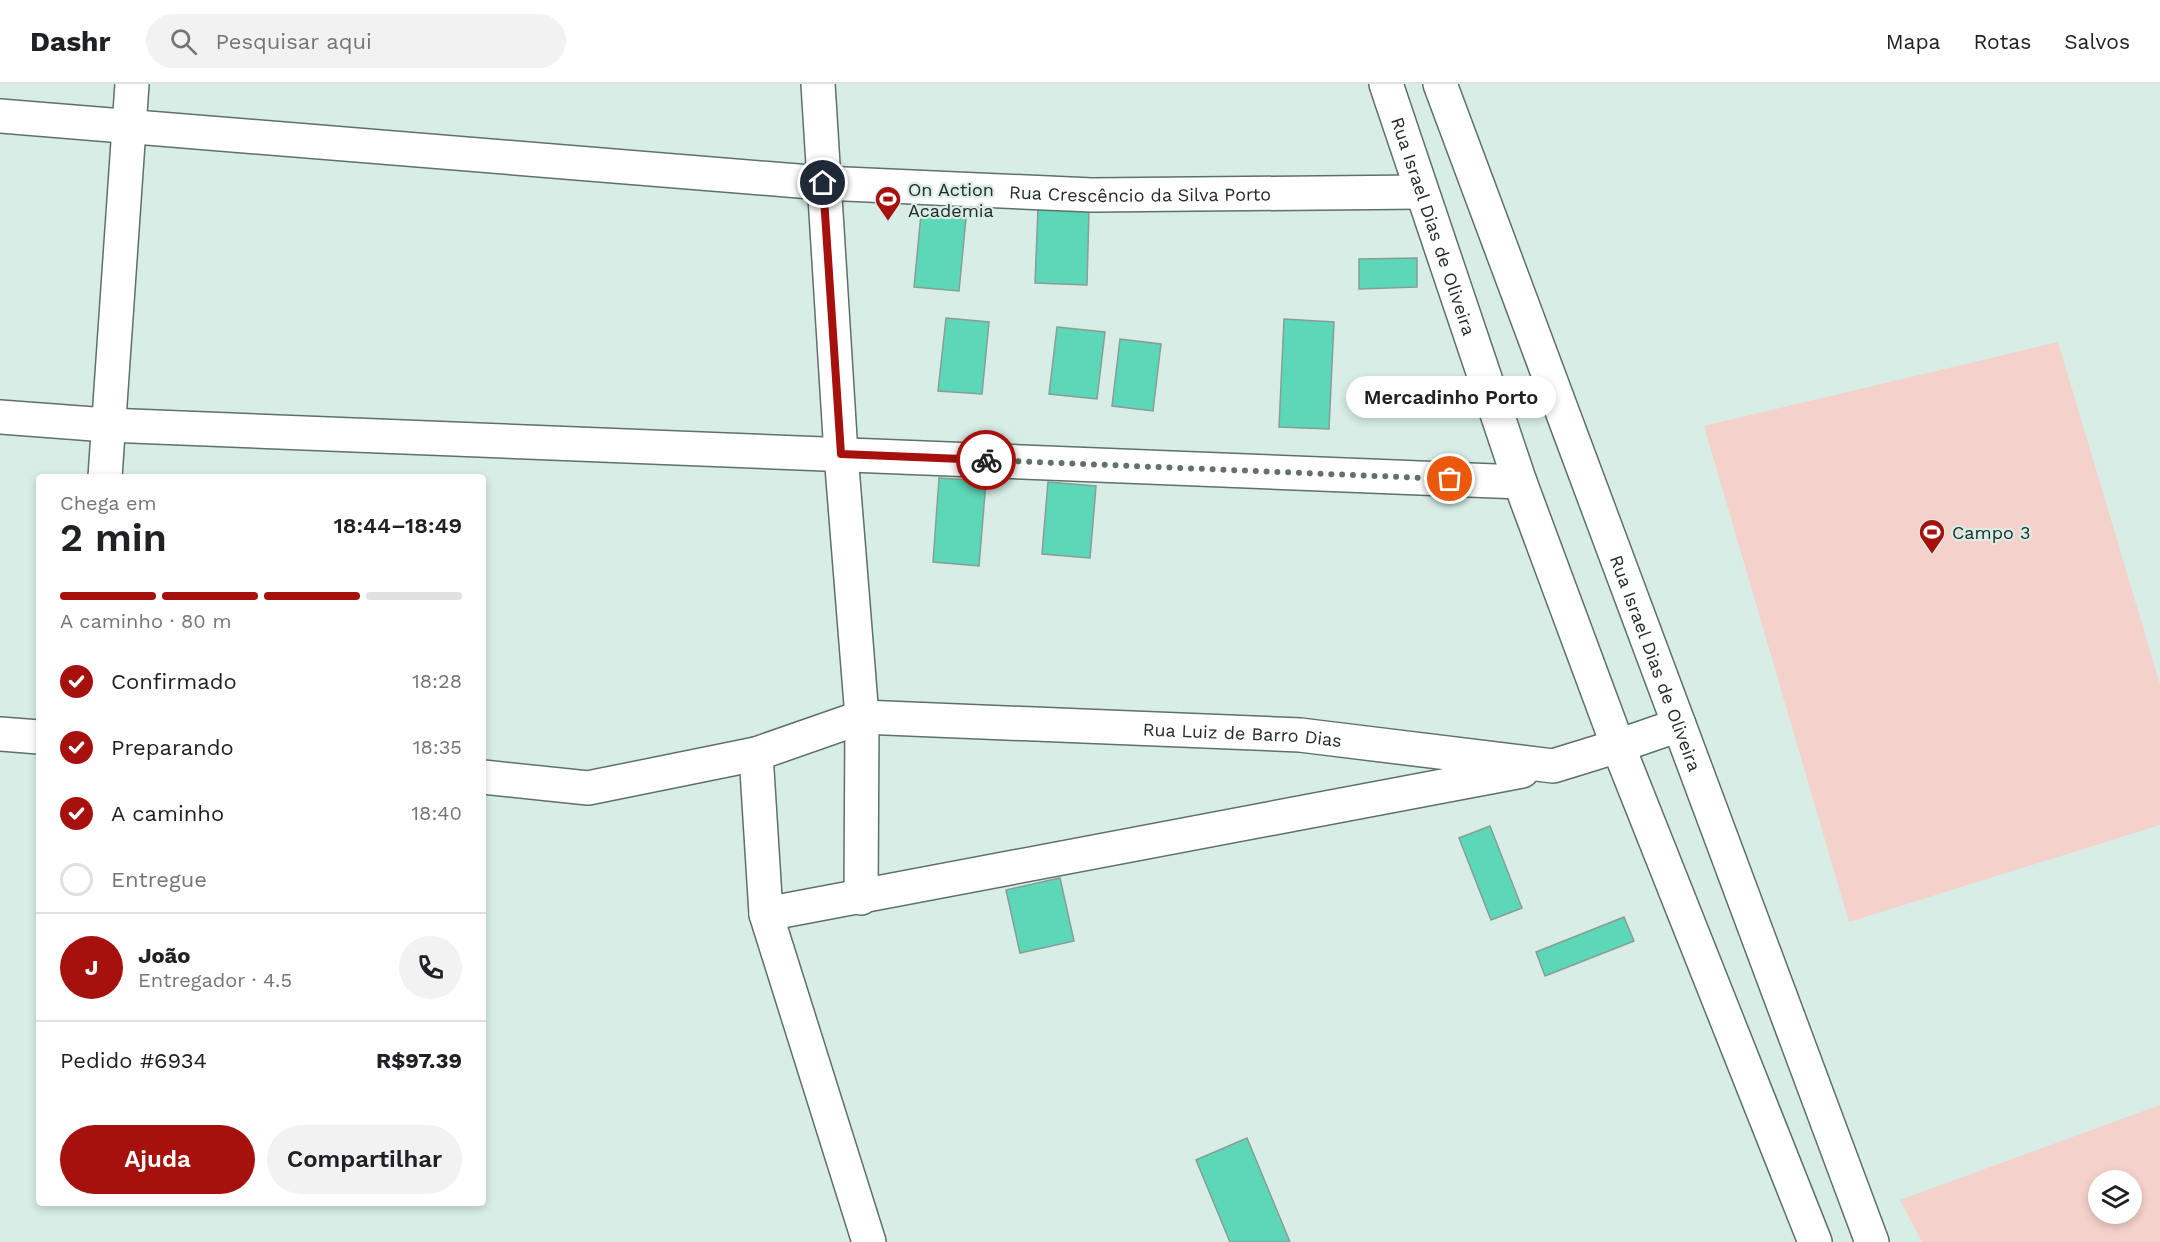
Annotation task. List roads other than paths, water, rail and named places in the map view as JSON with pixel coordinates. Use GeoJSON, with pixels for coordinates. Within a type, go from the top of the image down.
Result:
{"type":"FeatureCollection","features":[{"type":"Feature","properties":{"kind":"street"},"geometry":{"type":"LineString","coordinates":[[105,474],[132,84]]}},
{"type":"Feature","properties":{"kind":"street"},"geometry":{"type":"LineString","coordinates":[[818,84],[841,454],[862,717],[861,898]]}},
{"type":"Feature","properties":{"kind":"street","name":"Rua Israel Dias de Oliveira"},"geometry":{"type":"LineString","coordinates":[[1386,84],[1520,482],[1618,746],[1815,1242]]}},
{"type":"Feature","properties":{"kind":"street","name":"Rua Israel Dias de Oliveira"},"geometry":{"type":"LineString","coordinates":[[1440,84],[1872,1242]]}},
{"type":"Feature","properties":{"kind":"street","name":"Rua Crescêncio da Silva Porto"},"geometry":{"type":"LineString","coordinates":[[0,116],[823,183],[1092,195],[1421,192]]}},
{"type":"Feature","properties":{"kind":"street"},"geometry":{"type":"LineString","coordinates":[[0,417],[107,425],[1520,482]]}},
{"type":"Feature","properties":{"kind":"street"},"geometry":{"type":"LineString","coordinates":[[486,777],[588,788],[756,754],[862,717]]}},
{"type":"Feature","properties":{"kind":"street","name":"Rua Luiz de Barro Dias"},"geometry":{"type":"LineString","coordinates":[[862,717],[1300,735],[1553,766],[1678,725]]}},
{"type":"Feature","properties":{"kind":"street"},"geometry":{"type":"LineString","coordinates":[[0,734],[36,737]]}},
{"type":"Feature","properties":{"kind":"street"},"geometry":{"type":"LineString","coordinates":[[756,754],[766,914],[869,1242]]}},
{"type":"Feature","properties":{"kind":"street"},"geometry":{"type":"LineString","coordinates":[[766,914],[861,898],[1553,766]]}},
{"type":"Feature","properties":{"kind":"place","name":"On Action Academia"},"geometry":{"type":"Point","coordinates":[888,222]}},
{"type":"Feature","properties":{"kind":"place","name":"Mercadinho Porto"},"geometry":{"type":"Point","coordinates":[1450,479]}},
{"type":"Feature","properties":{"kind":"place","name":"Campo 3"},"geometry":{"type":"Point","coordinates":[1932,555]}}]}
